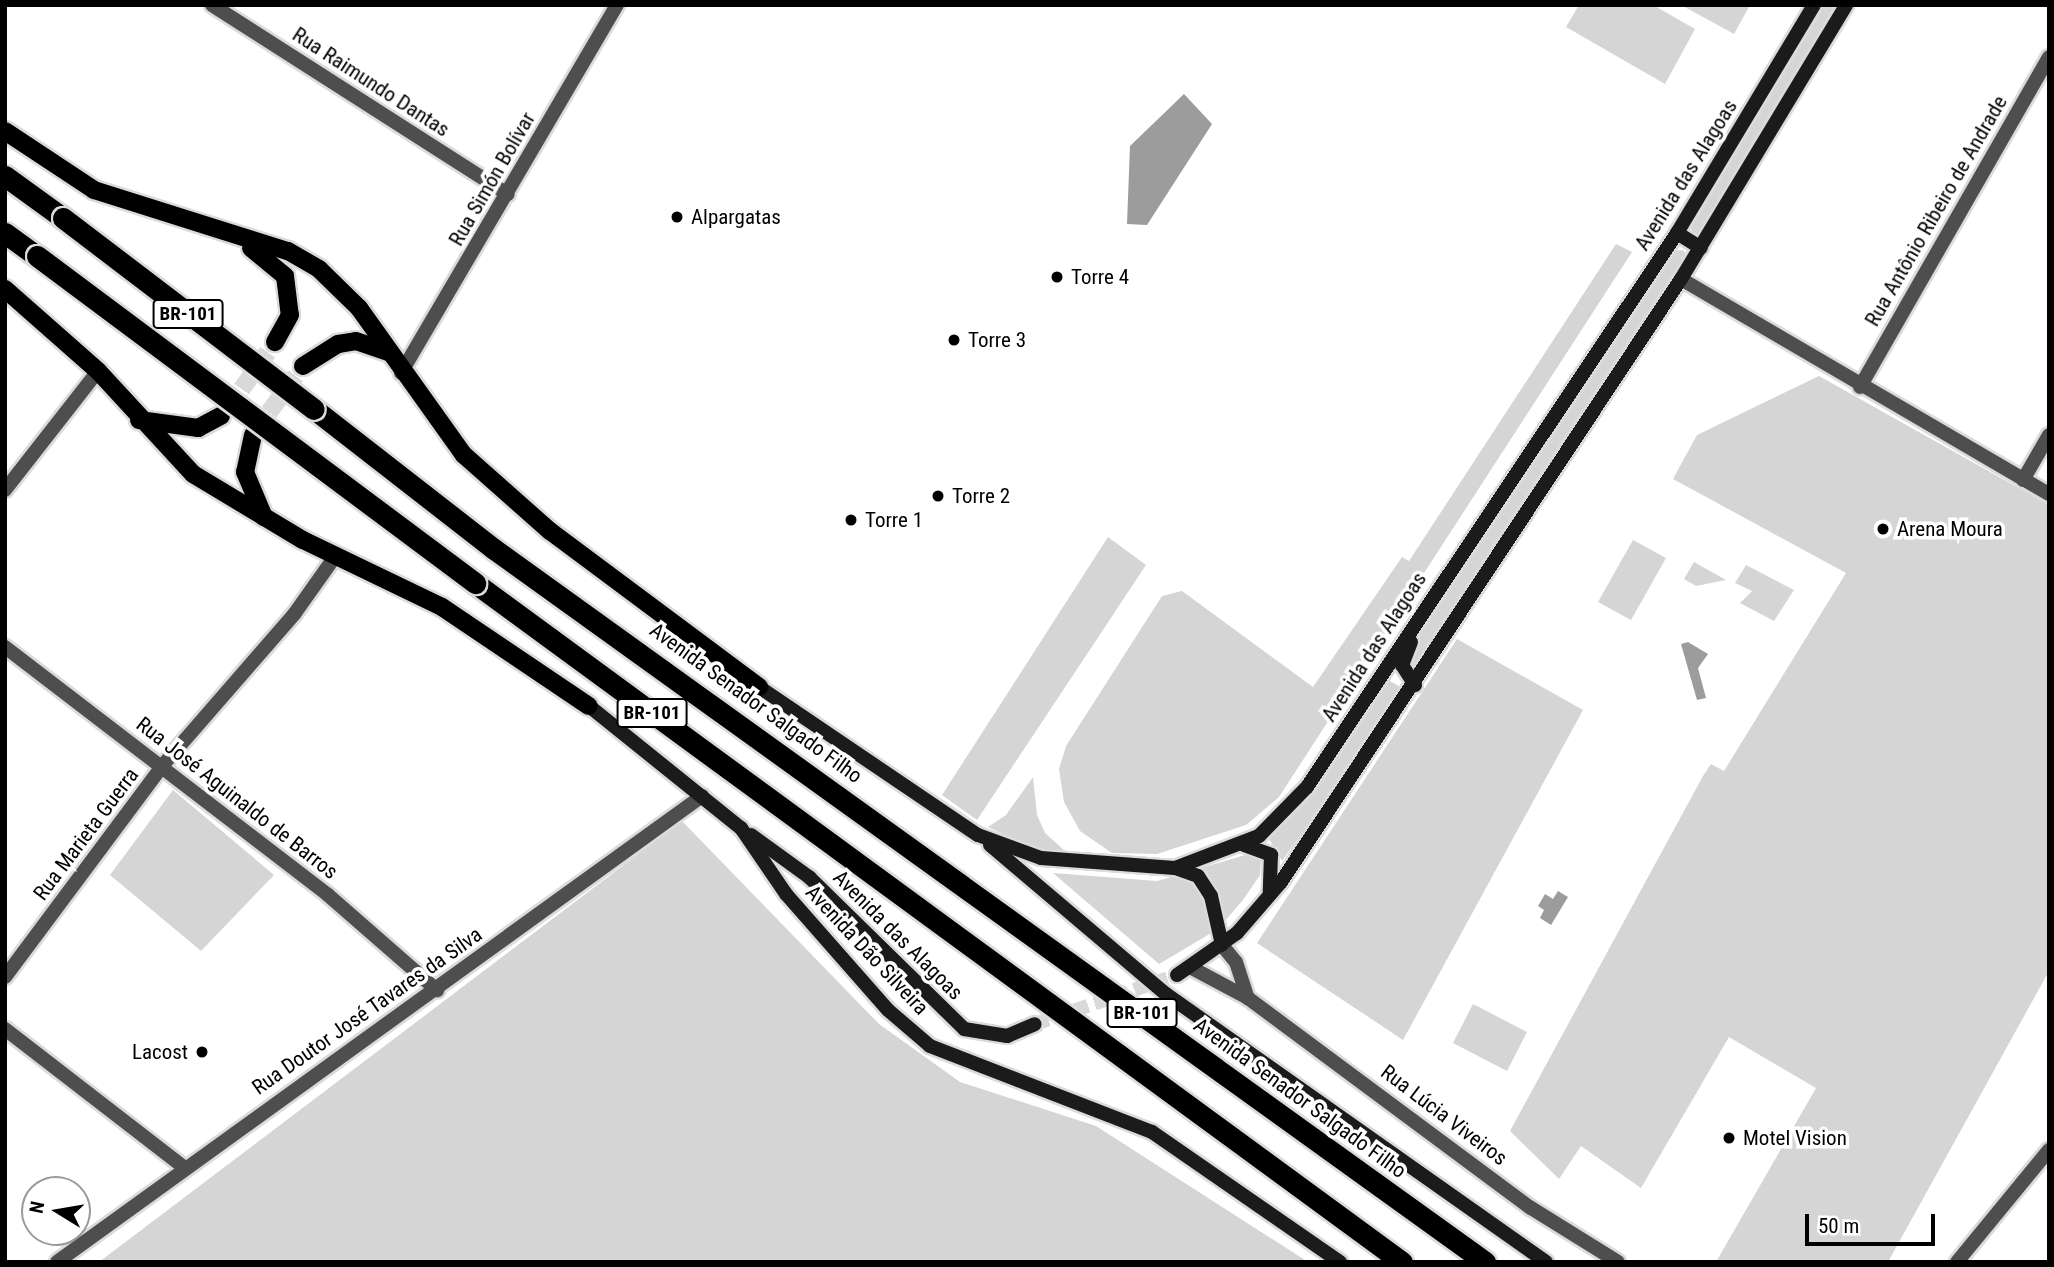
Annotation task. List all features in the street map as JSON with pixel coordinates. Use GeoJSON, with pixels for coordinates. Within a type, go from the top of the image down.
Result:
{"type":"FeatureCollection","features":[{"type":"Feature","properties":{"kind":"highway","name":"Avenida Senador Salgado Filho"},"geometry":{"type":"LineString","coordinates":[[5,176],[494,549],[1485,1262]]}},
{"type":"Feature","properties":{"kind":"highway","name":"BR-101"},"geometry":{"type":"LineString","coordinates":[[5,233],[475,583],[1402,1262]]}},
{"type":"Feature","properties":{"kind":"main road","name":"Avenida das Alagoas"},"geometry":{"type":"LineString","coordinates":[[759,687],[978,835],[1071,864],[1175,868],[1244,845],[1273,826],[1307,787],[1432,596],[1677,233],[1814,5]]}},
{"type":"Feature","properties":{"kind":"main road"},"geometry":{"type":"LineString","coordinates":[[1183,971],[1222,945],[1266,903],[1415,685],[1681,279],[1846,5]]}},
{"type":"Feature","properties":{"kind":"main road","name":"Avenida Senador Salgado Filho"},"geometry":{"type":"LineString","coordinates":[[5,131],[94,190],[212,230],[288,251],[319,269],[359,308],[401,373],[464,455],[521,508],[759,687]]}},
{"type":"Feature","properties":{"kind":"main road"},"geometry":{"type":"LineString","coordinates":[[212,230],[267,255],[285,276],[290,315],[275,342]]}},
{"type":"Feature","properties":{"kind":"main road"},"geometry":{"type":"LineString","coordinates":[[1677,233],[1700,248]]}},
{"type":"Feature","properties":{"kind":"main road"},"geometry":{"type":"LineString","coordinates":[[5,289],[98,371],[139,420],[193,474],[265,518],[442,607],[589,706]]}},
{"type":"Feature","properties":{"kind":"main road"},"geometry":{"type":"LineString","coordinates":[[303,366],[338,344],[356,341],[387,352]]}},
{"type":"Feature","properties":{"kind":"main road"},"geometry":{"type":"LineString","coordinates":[[139,420],[198,428],[221,416]]}},
{"type":"Feature","properties":{"kind":"main road"},"geometry":{"type":"LineString","coordinates":[[253,435],[245,472],[265,518]]}},
{"type":"Feature","properties":{"kind":"main road"},"geometry":{"type":"LineString","coordinates":[[1415,685],[1402,664],[1432,596]]}},
{"type":"Feature","properties":{"kind":"main road","name":"Avenida Dão Silveira"},"geometry":{"type":"LineString","coordinates":[[589,706],[741,828],[786,894],[888,1010],[930,1046],[1152,1132],[1340,1262]]}},
{"type":"Feature","properties":{"kind":"main road","name":"Avenida das Alagoas"},"geometry":{"type":"LineString","coordinates":[[741,828],[809,877],[964,1029],[1007,1036],[1035,1024]]}},
{"type":"Feature","properties":{"kind":"main road","name":"Avenida Senador Salgado Filho"},"geometry":{"type":"LineString","coordinates":[[978,835],[1167,994],[1546,1262]]}},
{"type":"Feature","properties":{"kind":"main road"},"geometry":{"type":"LineString","coordinates":[[1244,845],[1266,851],[1274,862],[1266,903]]}},
{"type":"Feature","properties":{"kind":"main road"},"geometry":{"type":"LineString","coordinates":[[1175,868],[1198,876],[1211,896],[1222,945]]}},
{"type":"Feature","properties":{"kind":"street","name":"Rua Raimundo Dantas"},"geometry":{"type":"LineString","coordinates":[[212,5],[508,194]]}},
{"type":"Feature","properties":{"kind":"street","name":"Rua Simón Bolívar"},"geometry":{"type":"LineString","coordinates":[[401,373],[617,5]]}},
{"type":"Feature","properties":{"kind":"street","name":"Rua Antônio Ribeiro de Andrade"},"geometry":{"type":"LineString","coordinates":[[1860,387],[2049,57]]}},
{"type":"Feature","properties":{"kind":"street"},"geometry":{"type":"LineString","coordinates":[[1681,279],[1860,387],[2049,494]]}},
{"type":"Feature","properties":{"kind":"street"},"geometry":{"type":"LineString","coordinates":[[5,490],[98,371]]}},
{"type":"Feature","properties":{"kind":"street"},"geometry":{"type":"LineString","coordinates":[[2023,480],[2049,435]]}},
{"type":"Feature","properties":{"kind":"street","name":"Rua Marieta Guerra"},"geometry":{"type":"LineString","coordinates":[[5,977],[163,765],[295,613],[336,555]]}},
{"type":"Feature","properties":{"kind":"street","name":"Rua José Aguinaldo de Barros"},"geometry":{"type":"LineString","coordinates":[[5,647],[163,765],[437,990]]}},
{"type":"Feature","properties":{"kind":"street","name":"Rua Doutor José Tavares da Silva"},"geometry":{"type":"LineString","coordinates":[[57,1262],[182,1166],[437,990],[702,796]]}},
{"type":"Feature","properties":{"kind":"street"},"geometry":{"type":"LineString","coordinates":[[1222,945],[1236,962],[1248,998]]}},
{"type":"Feature","properties":{"kind":"street","name":"Rua Lúcia Viveiros"},"geometry":{"type":"LineString","coordinates":[[1183,971],[1248,998],[1531,1208],[1618,1262]]}},
{"type":"Feature","properties":{"kind":"street"},"geometry":{"type":"LineString","coordinates":[[5,1029],[182,1166]]}},
{"type":"Feature","properties":{"kind":"street"},"geometry":{"type":"LineString","coordinates":[[1957,1262],[2049,1150]]}},
{"type":"Feature","properties":{"kind":"shaded area"},"geometry":{"type":"Polygon","coordinates":[[[1579,5],[1653,5],[1695,29],[1665,84],[1566,27],[1579,5]]]}},
{"type":"Feature","properties":{"kind":"shaded area"},"geometry":{"type":"Polygon","coordinates":[[[1681,5],[1750,5],[1734,34],[1681,5]]]}},
{"type":"Feature","properties":{"kind":"shaded area"},"geometry":{"type":"Polygon","coordinates":[[[1821,5],[1838,5],[1701,236],[1694,235],[1688,223],[1821,5]]]}},
{"type":"Feature","properties":{"kind":"shaded area"},"geometry":{"type":"Polygon","coordinates":[[[1184,94],[1212,124],[1147,225],[1127,224],[1130,146],[1184,94]]]}},
{"type":"Feature","properties":{"kind":"shaded area"},"geometry":{"type":"Polygon","coordinates":[[[1616,244],[1632,252],[1279,797],[1246,825],[1157,854],[1112,853],[1080,831],[1064,802],[1059,769],[1066,746],[1162,596],[1182,591],[1313,687],[1402,557],[1409,561],[1616,244]]]}},
{"type":"Feature","properties":{"kind":"shaded area"},"geometry":{"type":"Polygon","coordinates":[[[1683,250],[1690,258],[1417,669],[1407,661],[1442,593],[1673,251],[1683,250]]]}},
{"type":"Feature","properties":{"kind":"shaded area"},"geometry":{"type":"Polygon","coordinates":[[[1819,376],[2049,505],[2049,971],[1888,1262],[1716,1262],[1816,1088],[1729,1037],[1641,1188],[1581,1146],[1559,1179],[1510,1131],[1703,776],[1711,764],[1724,771],[1846,573],[1673,479],[1697,435],[1819,376]]]}},
{"type":"Feature","properties":{"kind":"shaded area"},"geometry":{"type":"Polygon","coordinates":[[[1108,537],[1146,565],[977,820],[942,795],[1108,537]]]}},
{"type":"Feature","properties":{"kind":"shaded area"},"geometry":{"type":"Polygon","coordinates":[[[1633,540],[1666,558],[1631,620],[1598,602],[1633,540]]]}},
{"type":"Feature","properties":{"kind":"shaded area"},"geometry":{"type":"Polygon","coordinates":[[[1694,562],[1726,580],[1696,586],[1684,579],[1694,562]]]}},
{"type":"Feature","properties":{"kind":"shaded area"},"geometry":{"type":"Polygon","coordinates":[[[1746,565],[1794,590],[1774,621],[1740,603],[1752,591],[1735,583],[1746,565]]]}},
{"type":"Feature","properties":{"kind":"shaded area"},"geometry":{"type":"Polygon","coordinates":[[[1457,639],[1583,710],[1403,1040],[1257,943],[1457,639]]]}},
{"type":"Feature","properties":{"kind":"shaded area"},"geometry":{"type":"Polygon","coordinates":[[[1688,642],[1708,654],[1698,668],[1706,698],[1697,700],[1681,644],[1688,642]]]}},
{"type":"Feature","properties":{"kind":"shaded area"},"geometry":{"type":"Polygon","coordinates":[[[1388,680],[1404,689],[1282,861],[1269,839],[1388,680]]]}},
{"type":"Feature","properties":{"kind":"shaded area"},"geometry":{"type":"Polygon","coordinates":[[[1033,777],[1037,815],[1045,833],[1065,851],[1032,848],[988,827],[1006,815],[1033,777]]]}},
{"type":"Feature","properties":{"kind":"shaded area"},"geometry":{"type":"Polygon","coordinates":[[[173,790],[274,875],[201,951],[110,875],[173,790]]]}},
{"type":"Feature","properties":{"kind":"shaded area"},"geometry":{"type":"Polygon","coordinates":[[[682,821],[879,1024],[960,1082],[1096,1126],[1308,1262],[99,1262],[682,821]]]}},
{"type":"Feature","properties":{"kind":"shaded area"},"geometry":{"type":"Polygon","coordinates":[[[1252,853],[1261,858],[1260,875],[1243,900],[1218,929],[1159,964],[1053,873],[1157,881],[1252,853]]]}},
{"type":"Feature","properties":{"kind":"shaded area"},"geometry":{"type":"Polygon","coordinates":[[[1558,891],[1568,897],[1551,925],[1540,918],[1544,910],[1538,906],[1545,894],[1553,899],[1558,891]]]}},
{"type":"Feature","properties":{"kind":"shaded area"},"geometry":{"type":"Polygon","coordinates":[[[1473,1004],[1527,1032],[1507,1071],[1453,1043],[1473,1004]]]}},
{"type":"Feature","properties":{"kind":"tunnel"},"geometry":{"type":"LineString","coordinates":[[226,411],[275,342]]}},
{"type":"Feature","properties":{"kind":"tunnel"},"geometry":{"type":"LineString","coordinates":[[253,434],[303,366]]}},
{"type":"Feature","properties":{"kind":"tunnel"},"geometry":{"type":"LineString","coordinates":[[1035,1024],[1177,975]]}},
{"type":"Feature","properties":{"kind":"place","name":"Alpargatas"},"geometry":{"type":"Point","coordinates":[677,217]}},
{"type":"Feature","properties":{"kind":"place","name":"Torre 4"},"geometry":{"type":"Point","coordinates":[1057,277]}},
{"type":"Feature","properties":{"kind":"place","name":"Torre 3"},"geometry":{"type":"Point","coordinates":[954,340]}},
{"type":"Feature","properties":{"kind":"place","name":"Torre 2"},"geometry":{"type":"Point","coordinates":[938,496]}},
{"type":"Feature","properties":{"kind":"place","name":"Torre 1"},"geometry":{"type":"Point","coordinates":[851,520]}},
{"type":"Feature","properties":{"kind":"place","name":"Arena Moura"},"geometry":{"type":"Point","coordinates":[1883,529]}},
{"type":"Feature","properties":{"kind":"place","name":"Lacost"},"geometry":{"type":"Point","coordinates":[202,1052]}},
{"type":"Feature","properties":{"kind":"place","name":"Motel Vision"},"geometry":{"type":"Point","coordinates":[1729,1138]}}]}
